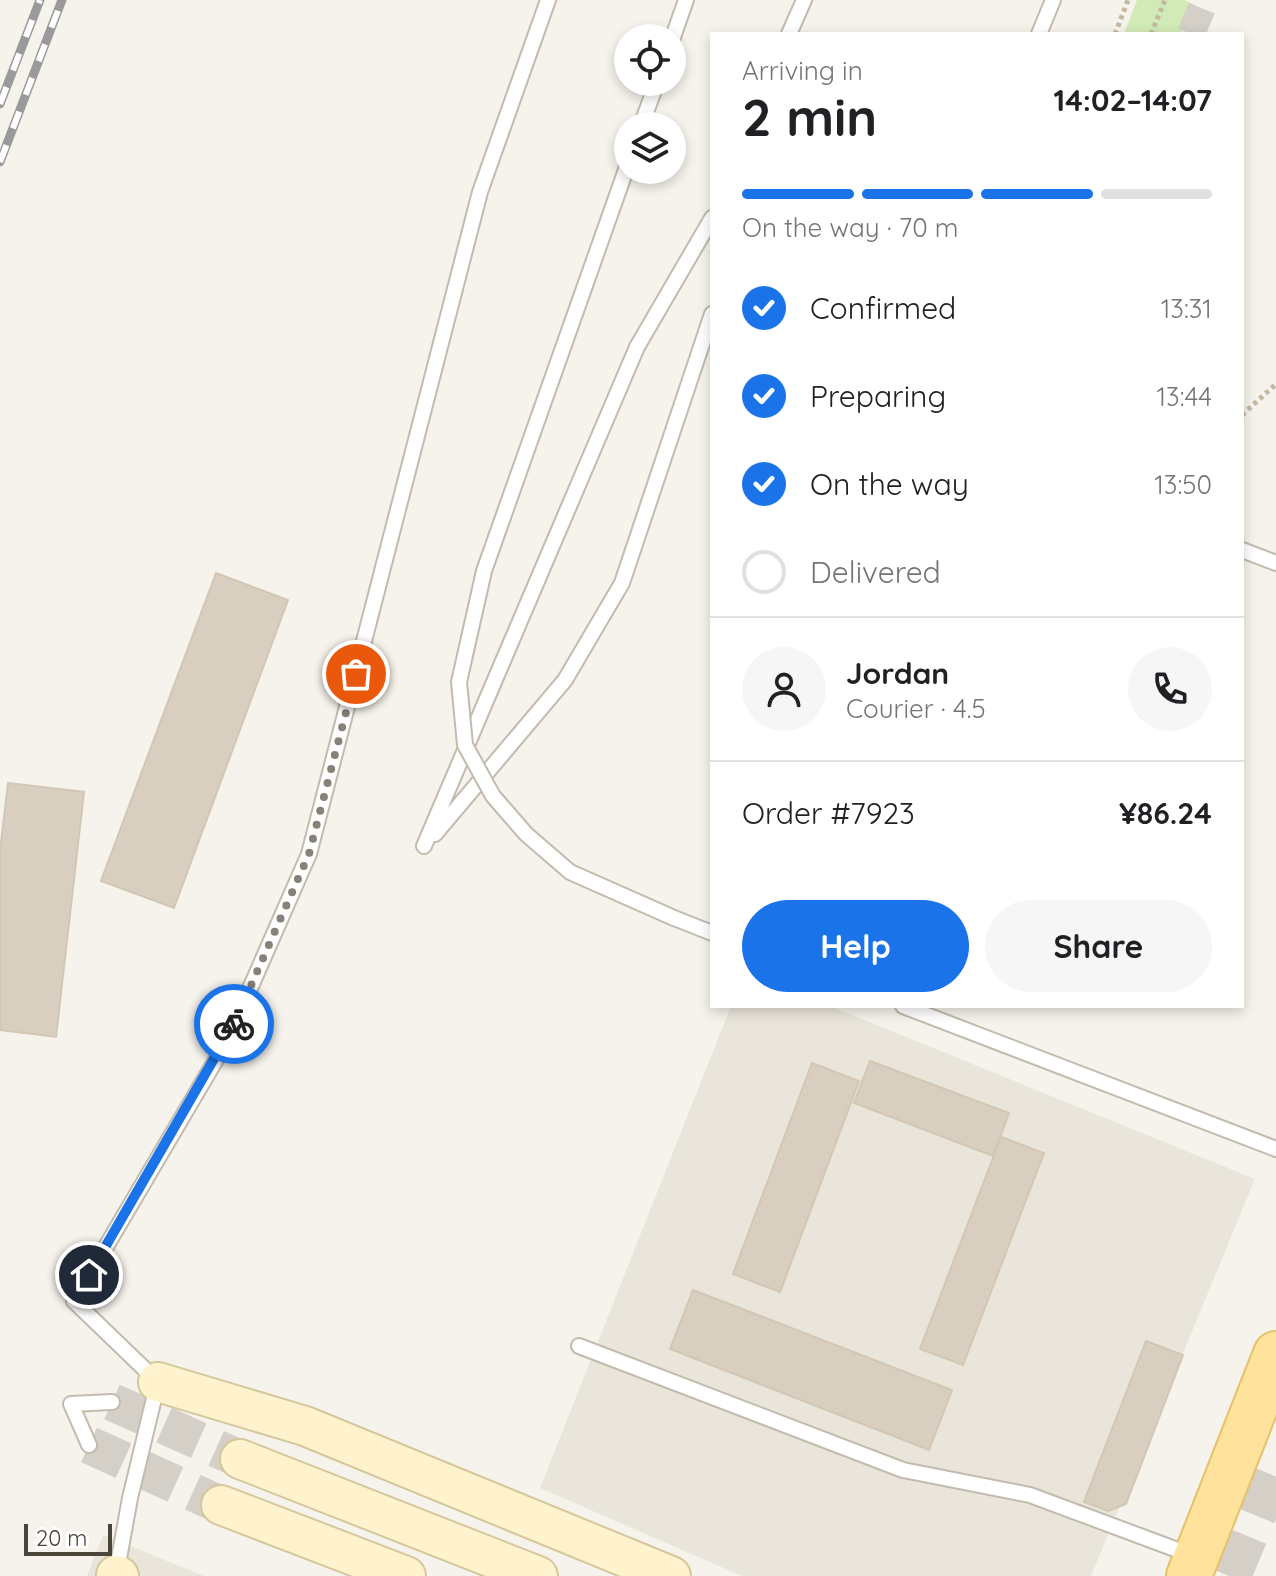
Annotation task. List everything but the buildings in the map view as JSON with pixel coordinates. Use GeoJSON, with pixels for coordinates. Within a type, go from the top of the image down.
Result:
{"type":"FeatureCollection","features":[{"type":"Feature","properties":{"kind":"main road"},"geometry":{"type":"LineString","coordinates":[[1192,1566],[1276,1354]]}},
{"type":"Feature","properties":{"kind":"main road"},"geometry":{"type":"LineString","coordinates":[[158,1382],[305,1426],[671,1576]]}},
{"type":"Feature","properties":{"kind":"main road"},"geometry":{"type":"LineString","coordinates":[[240,1459],[538,1576]]}},
{"type":"Feature","properties":{"kind":"main road"},"geometry":{"type":"LineString","coordinates":[[221,1505],[406,1576]]}},
{"type":"Feature","properties":{"kind":"lane"},"geometry":{"type":"LineString","coordinates":[[117,1576],[130,1498],[158,1382],[74,1301],[227,1041],[309,854],[480,192],[548,0]]}},
{"type":"Feature","properties":{"kind":"lane"},"geometry":{"type":"LineString","coordinates":[[678,24],[686,0]]}},
{"type":"Feature","properties":{"kind":"lane"},"geometry":{"type":"LineString","coordinates":[[790,32],[804,0]]}},
{"type":"Feature","properties":{"kind":"lane"},"geometry":{"type":"LineString","coordinates":[[1040,32],[1053,0]]}},
{"type":"Feature","properties":{"kind":"lane"},"geometry":{"type":"LineString","coordinates":[[621,184],[484,571],[459,682],[465,745],[493,796],[526,834],[570,872],[710,932]]}},
{"type":"Feature","properties":{"kind":"lane"},"geometry":{"type":"LineString","coordinates":[[710,228],[637,347],[424,846],[565,680],[622,583],[710,320]]}},
{"type":"Feature","properties":{"kind":"lane"},"geometry":{"type":"LineString","coordinates":[[1244,551],[1276,563]]}},
{"type":"Feature","properties":{"kind":"lane"},"geometry":{"type":"LineString","coordinates":[[908,1008],[1276,1149]]}},
{"type":"Feature","properties":{"kind":"lane"},"geometry":{"type":"LineString","coordinates":[[579,1346],[903,1470],[1030,1495],[1192,1566]]}},
{"type":"Feature","properties":{"kind":"lane"},"geometry":{"type":"LineString","coordinates":[[89,1445],[71,1404],[112,1402]]}},
{"type":"Feature","properties":{"kind":"path"},"geometry":{"type":"LineString","coordinates":[[1116,32],[1128,0]]}},
{"type":"Feature","properties":{"kind":"path"},"geometry":{"type":"LineString","coordinates":[[1152,32],[1165,0]]}},
{"type":"Feature","properties":{"kind":"path"},"geometry":{"type":"LineString","coordinates":[[1244,413],[1276,384]]}},
{"type":"Feature","properties":{"kind":"shaded area"},"geometry":{"type":"Polygon","coordinates":[[[730,1008],[835,1008],[1255,1179],[1091,1576],[742,1576],[540,1488],[730,1008]]]}},
{"type":"Feature","properties":{"kind":"shaded area"},"geometry":{"type":"Polygon","coordinates":[[[103,1535],[204,1576],[87,1576],[103,1535]]]}},
{"type":"Feature","properties":{"kind":"green space"},"geometry":{"type":"Polygon","coordinates":[[[1137,0],[1184,0],[1193,4],[1182,32],[1125,32],[1137,0]]]}},
{"type":"Feature","properties":{"kind":"tunnel"},"geometry":{"type":"LineString","coordinates":[[1192,32],[1205,0]]}},
{"type":"Feature","properties":{"kind":"tunnel"},"geometry":{"type":"LineString","coordinates":[[112,1402],[240,1459]]}},
{"type":"Feature","properties":{"kind":"tunnel"},"geometry":{"type":"LineString","coordinates":[[89,1445],[221,1505]]}},
{"type":"Feature","properties":{"kind":"tunnel"},"geometry":{"type":"LineString","coordinates":[[1229,1576],[1276,1462]]}},
{"type":"Feature","properties":{"kind":"railway"},"geometry":{"type":"LineString","coordinates":[[0,104],[40,0]]}},
{"type":"Feature","properties":{"kind":"railway"},"geometry":{"type":"LineString","coordinates":[[0,162],[62,0]]}},
{"type":"Feature","properties":{"kind":"way so far"},"geometry":{"type":"LineString","coordinates":[[234,1024],[309,854],[356,674]]}},
{"type":"Feature","properties":{"kind":"route"},"geometry":{"type":"LineString","coordinates":[[89,1275],[227,1041],[234,1024]]}}]}
